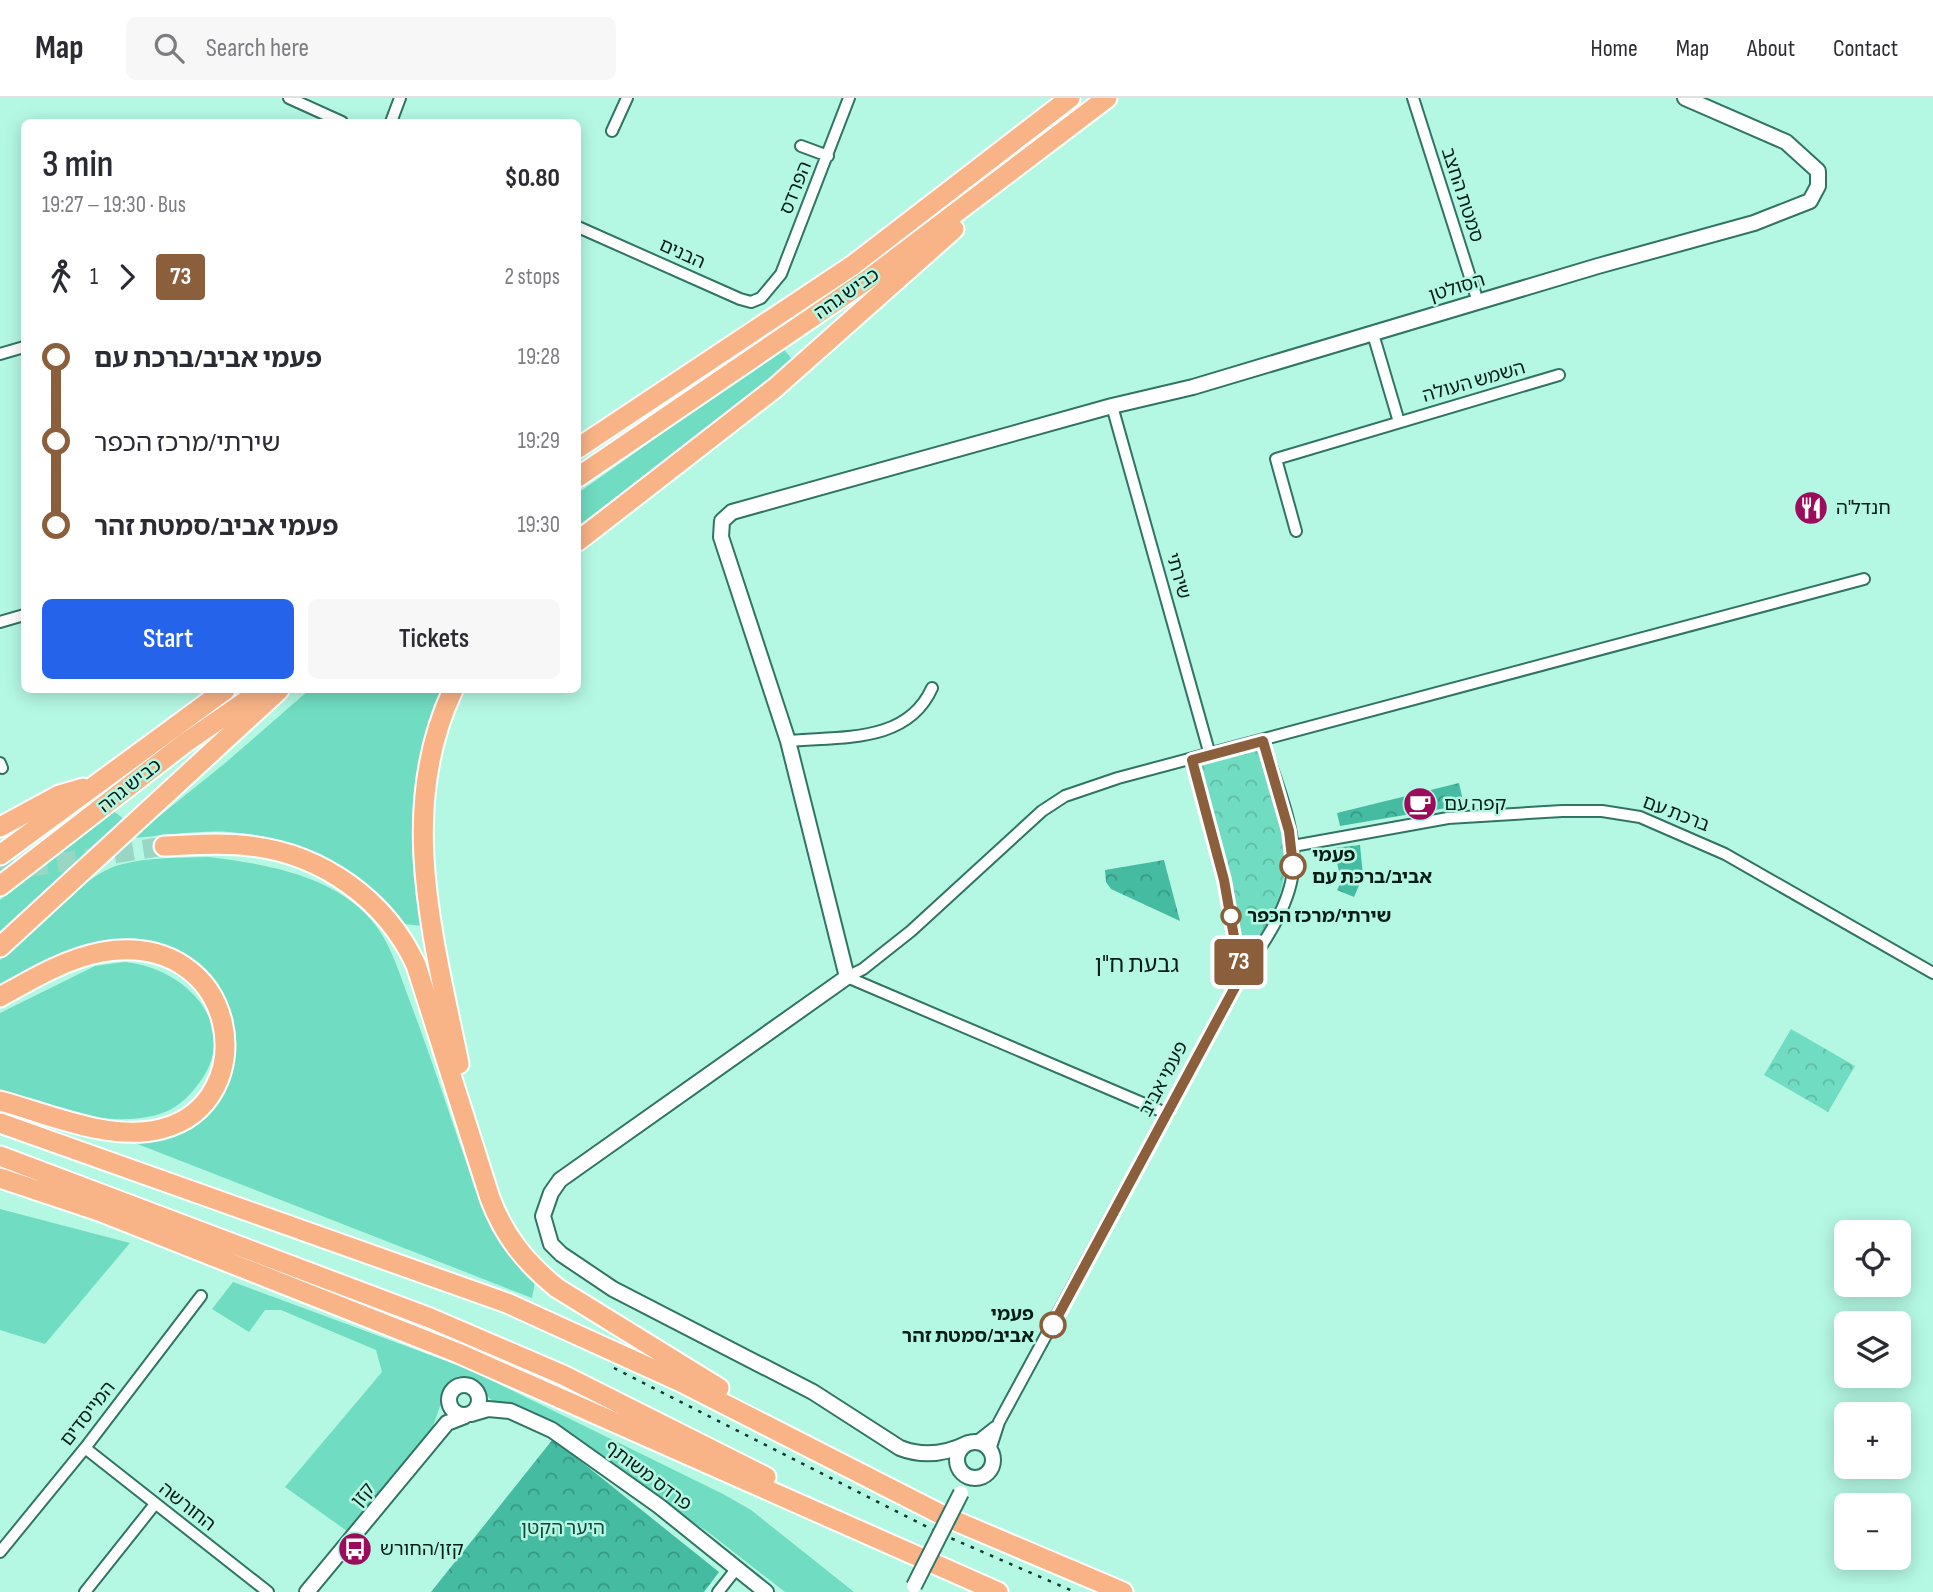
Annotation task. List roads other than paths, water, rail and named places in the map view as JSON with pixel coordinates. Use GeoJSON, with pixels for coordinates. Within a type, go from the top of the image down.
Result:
{"type":"FeatureCollection","features":[{"type":"Feature","properties":{"kind":"highway","name":"כביש גהה"},"geometry":{"type":"LineString","coordinates":[[581,446],[853,265],[1070,98]]}},
{"type":"Feature","properties":{"kind":"highway","name":"כביש גהה"},"geometry":{"type":"LineString","coordinates":[[581,475],[867,280],[1107,98]]}},
{"type":"Feature","properties":{"kind":"highway"},"geometry":{"type":"LineString","coordinates":[[581,539],[775,388],[1059,134]]}},
{"type":"Feature","properties":{"kind":"highway","name":"כביש גהה"},"geometry":{"type":"LineString","coordinates":[[0,855],[221,693]]}},
{"type":"Feature","properties":{"kind":"highway","name":"כביש גהה"},"geometry":{"type":"LineString","coordinates":[[0,886],[184,743],[259,693]]}},
{"type":"Feature","properties":{"kind":"highway"},"geometry":{"type":"LineString","coordinates":[[0,947],[276,693]]}},
{"type":"Feature","properties":{"kind":"highway"},"geometry":{"type":"LineString","coordinates":[[452,693],[436,729],[428,763],[422,848],[432,929],[481,1171]]}},
{"type":"Feature","properties":{"kind":"highway"},"geometry":{"type":"LineString","coordinates":[[0,827],[60,795],[97,783]]}},
{"type":"Feature","properties":{"kind":"highway"},"geometry":{"type":"LineString","coordinates":[[164,846],[222,844],[278,851],[327,871],[377,906],[405,941],[416,965],[498,1220],[515,1247],[536,1271],[557,1288],[714,1385],[992,1539]]}},
{"type":"Feature","properties":{"kind":"highway"},"geometry":{"type":"LineString","coordinates":[[0,997],[82,957],[115,951],[150,953],[183,965],[204,982],[219,1007],[225,1044],[220,1071],[208,1096],[191,1113],[160,1129],[133,1132],[100,1128],[0,1101]]}},
{"type":"Feature","properties":{"kind":"highway"},"geometry":{"type":"LineString","coordinates":[[0,1123],[507,1303],[685,1384],[992,1539],[1124,1592]]}},
{"type":"Feature","properties":{"kind":"highway"},"geometry":{"type":"LineString","coordinates":[[0,1156],[357,1288],[540,1365],[665,1424],[951,1572]]}},
{"type":"Feature","properties":{"kind":"highway"},"geometry":{"type":"LineString","coordinates":[[0,1178],[162,1235],[458,1353],[998,1592]]}},
{"type":"Feature","properties":{"kind":"highway"},"geometry":{"type":"LineString","coordinates":[[0,1188],[162,1235]]}},
{"type":"Feature","properties":{"kind":"street"},"geometry":{"type":"LineString","coordinates":[[289,98],[335,119]]}},
{"type":"Feature","properties":{"kind":"street"},"geometry":{"type":"LineString","coordinates":[[392,119],[400,98]]}},
{"type":"Feature","properties":{"kind":"street"},"geometry":{"type":"LineString","coordinates":[[612,131],[627,98]]}},
{"type":"Feature","properties":{"kind":"street","name":"הפרדס"},"geometry":{"type":"LineString","coordinates":[[771,290],[781,274],[849,98]]}},
{"type":"Feature","properties":{"kind":"street","name":"סמטת החצב"},"geometry":{"type":"LineString","coordinates":[[1413,98],[1478,302]]}},
{"type":"Feature","properties":{"kind":"street","name":"הסולטן"},"geometry":{"type":"LineString","coordinates":[[788,741],[721,537],[720,528],[726,516],[1112,406],[1193,387],[1754,223],[1811,201],[1818,186],[1818,171],[1786,142],[1685,98]]}},
{"type":"Feature","properties":{"kind":"street"},"geometry":{"type":"LineString","coordinates":[[801,146],[828,156]]}},
{"type":"Feature","properties":{"kind":"street","name":"הבנים"},"geometry":{"type":"LineString","coordinates":[[581,228],[740,299],[751,302],[771,290]]}},
{"type":"Feature","properties":{"kind":"street"},"geometry":{"type":"LineString","coordinates":[[1373,334],[1399,422]]}},
{"type":"Feature","properties":{"kind":"street"},"geometry":{"type":"LineString","coordinates":[[0,354],[21,348]]}},
{"type":"Feature","properties":{"kind":"street","name":"השמש העולה"},"geometry":{"type":"LineString","coordinates":[[1296,531],[1276,459],[1559,375]]}},
{"type":"Feature","properties":{"kind":"street","name":"שירתי"},"geometry":{"type":"LineString","coordinates":[[1112,406],[1210,755]]}},
{"type":"Feature","properties":{"kind":"street"},"geometry":{"type":"LineString","coordinates":[[912,1590],[961,1493],[976,1477],[986,1473],[992,1466],[990,1450],[972,1443],[934,1453],[913,1453],[900,1448],[813,1392],[613,1289],[561,1254],[551,1244],[545,1228],[546,1204],[560,1180],[847,977],[863,970],[911,931],[1053,803],[1118,778],[1864,579]]}},
{"type":"Feature","properties":{"kind":"street"},"geometry":{"type":"LineString","coordinates":[[0,622],[21,616]]}},
{"type":"Feature","properties":{"kind":"street"},"geometry":{"type":"LineString","coordinates":[[847,977],[788,741],[883,732],[901,726],[917,715],[932,688]]}},
{"type":"Feature","properties":{"kind":"street","name":"פעמי אביב"},"geometry":{"type":"LineString","coordinates":[[990,1450],[999,1422],[1241,976],[1269,931],[1287,893],[1293,869],[1293,846],[1263,741]]}},
{"type":"Feature","properties":{"kind":"street"},"geometry":{"type":"LineString","coordinates":[[1192,760],[1224,880],[1241,976]]}},
{"type":"Feature","properties":{"kind":"street","name":"ברכת עם"},"geometry":{"type":"LineString","coordinates":[[1293,846],[1448,818],[1562,811],[1602,811],[1640,817],[1725,854],[1933,973]]}},
{"type":"Feature","properties":{"kind":"street"},"geometry":{"type":"LineString","coordinates":[[847,977],[1168,1114]]}},
{"type":"Feature","properties":{"kind":"street","name":"המייסדים"},"geometry":{"type":"LineString","coordinates":[[0,1552],[85,1448],[201,1296]]}},
{"type":"Feature","properties":{"kind":"street"},"geometry":{"type":"LineString","coordinates":[[447,1423],[451,1392],[458,1386],[468,1385],[478,1396],[478,1406],[468,1415]]}},
{"type":"Feature","properties":{"kind":"street","name":"פרדס משותף"},"geometry":{"type":"LineString","coordinates":[[478,1396],[497,1408],[525,1416],[552,1430],[659,1506],[766,1592]]}},
{"type":"Feature","properties":{"kind":"street"},"geometry":{"type":"LineString","coordinates":[[449,1406],[456,1413],[468,1415],[497,1408]]}},
{"type":"Feature","properties":{"kind":"street","name":"קזן"},"geometry":{"type":"LineString","coordinates":[[307,1592],[447,1423],[468,1415]]}},
{"type":"Feature","properties":{"kind":"street","name":"פעמי אביב"},"geometry":{"type":"LineString","coordinates":[[972,1443],[985,1438],[999,1422]]}},
{"type":"Feature","properties":{"kind":"street"},"geometry":{"type":"LineString","coordinates":[[961,1493],[959,1452],[972,1443]]}},
{"type":"Feature","properties":{"kind":"street","name":"החורשה"},"geometry":{"type":"LineString","coordinates":[[85,1448],[268,1592]]}},
{"type":"Feature","properties":{"kind":"street"},"geometry":{"type":"LineString","coordinates":[[934,1453],[976,1477]]}},
{"type":"Feature","properties":{"kind":"street"},"geometry":{"type":"LineString","coordinates":[[85,1592],[155,1504]]}},
{"type":"Feature","properties":{"kind":"street"},"geometry":{"type":"LineString","coordinates":[[718,1592],[737,1568]]}},
{"type":"Feature","properties":{"kind":"tunnel"},"geometry":{"type":"LineString","coordinates":[[0,872],[164,846]]}},
{"type":"Feature","properties":{"kind":"railway"},"geometry":{"type":"LineString","coordinates":[[614,1368],[939,1533],[1075,1592]]}},
{"type":"Feature","properties":{"kind":"place","name":"חנדל'ה"},"geometry":{"type":"Point","coordinates":[1811,508]}},
{"type":"Feature","properties":{"kind":"place","name":"קפה עם"},"geometry":{"type":"Point","coordinates":[1420,804]}},
{"type":"Feature","properties":{"kind":"place","name":"פעמי אביב/ברכת עם"},"geometry":{"type":"Point","coordinates":[1293,866]}},
{"type":"Feature","properties":{"kind":"place","name":"שירתי/מרכז הכפר"},"geometry":{"type":"Point","coordinates":[1231,916]}},
{"type":"Feature","properties":{"kind":"place","name":"פעמי אביב/סמטת זהר"},"geometry":{"type":"Point","coordinates":[1053,1325]}},
{"type":"Feature","properties":{"kind":"place","name":"קזן/החורש"},"geometry":{"type":"Point","coordinates":[355,1549]}},
{"type":"Feature","properties":{"kind":"district","name":"גבעת ח\"ן"},"geometry":{"type":"Point","coordinates":[1137,965]}},
{"type":"Feature","properties":{"kind":"park label","name":"היער הקטן"},"geometry":{"type":"Point","coordinates":[563,1528]}}]}
